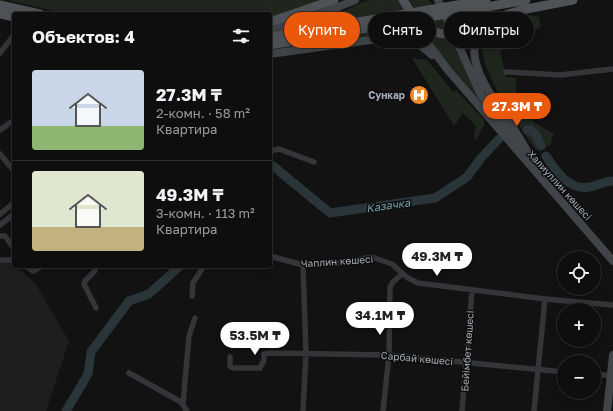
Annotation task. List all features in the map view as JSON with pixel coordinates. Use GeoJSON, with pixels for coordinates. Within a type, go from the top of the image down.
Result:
{"type":"FeatureCollection","features":[{"type":"Feature","properties":{"kind":"main road"},"geometry":{"type":"LineString","coordinates":[[272,21],[334,0]]}},
{"type":"Feature","properties":{"kind":"main road"},"geometry":{"type":"LineString","coordinates":[[272,27],[316,16],[355,0]]}},
{"type":"Feature","properties":{"kind":"main road"},"geometry":{"type":"LineString","coordinates":[[437,0],[444,16]]}},
{"type":"Feature","properties":{"kind":"main road"},"geometry":{"type":"LineString","coordinates":[[472,0],[473,12]]}},
{"type":"Feature","properties":{"kind":"main road"},"geometry":{"type":"LineString","coordinates":[[436,12],[486,0]]}},
{"type":"Feature","properties":{"kind":"main road"},"geometry":{"type":"LineString","coordinates":[[501,0],[506,7],[511,8],[555,0]]}},
{"type":"Feature","properties":{"kind":"main road"},"geometry":{"type":"LineString","coordinates":[[436,13],[526,0]]}},
{"type":"Feature","properties":{"kind":"main road"},"geometry":{"type":"LineString","coordinates":[[518,12],[573,0]]}},
{"type":"Feature","properties":{"kind":"main road"},"geometry":{"type":"LineString","coordinates":[[406,4],[420,22],[431,32],[444,31]]}},
{"type":"Feature","properties":{"kind":"main road"},"geometry":{"type":"LineString","coordinates":[[406,4],[424,38],[447,69]]}},
{"type":"Feature","properties":{"kind":"main road"},"geometry":{"type":"LineString","coordinates":[[0,5],[31,12]]}},
{"type":"Feature","properties":{"kind":"main road"},"geometry":{"type":"LineString","coordinates":[[0,14],[12,17]]}},
{"type":"Feature","properties":{"kind":"main road"},"geometry":{"type":"LineString","coordinates":[[272,38],[368,23]]}},
{"type":"Feature","properties":{"kind":"main road"},"geometry":{"type":"LineString","coordinates":[[272,45],[368,26]]}},
{"type":"Feature","properties":{"kind":"main road"},"geometry":{"type":"LineString","coordinates":[[272,54],[399,36],[408,38],[422,47],[447,69]]}},
{"type":"Feature","properties":{"kind":"main road"},"geometry":{"type":"LineString","coordinates":[[459,48],[481,95],[561,202]]}},
{"type":"Feature","properties":{"kind":"main road"},"geometry":{"type":"LineString","coordinates":[[474,48],[475,58],[489,92],[539,172]]}},
{"type":"Feature","properties":{"kind":"main road","name":"Халиуллин көшесі"},"geometry":{"type":"LineString","coordinates":[[447,69],[613,261]]}},
{"type":"Feature","properties":{"kind":"main road"},"geometry":{"type":"LineString","coordinates":[[607,411],[612,376],[613,355]]}},
{"type":"Feature","properties":{"kind":"street"},"geometry":{"type":"LineString","coordinates":[[0,53],[12,38]]}},
{"type":"Feature","properties":{"kind":"street"},"geometry":{"type":"LineString","coordinates":[[506,72],[560,75],[613,69]]}},
{"type":"Feature","properties":{"kind":"street"},"geometry":{"type":"LineString","coordinates":[[0,130],[12,121]]}},
{"type":"Feature","properties":{"kind":"street"},"geometry":{"type":"LineString","coordinates":[[272,151],[279,149],[314,162]]}},
{"type":"Feature","properties":{"kind":"street"},"geometry":{"type":"LineString","coordinates":[[0,154],[12,169]]}},
{"type":"Feature","properties":{"kind":"street"},"geometry":{"type":"LineString","coordinates":[[0,214],[12,205]]}},
{"type":"Feature","properties":{"kind":"street"},"geometry":{"type":"LineString","coordinates":[[0,225],[12,216]]}},
{"type":"Feature","properties":{"kind":"street"},"geometry":{"type":"LineString","coordinates":[[0,236],[5,236],[12,246]]}},
{"type":"Feature","properties":{"kind":"street","name":"Чаплин көшесі"},"geometry":{"type":"LineString","coordinates":[[272,257],[303,265],[339,263],[372,257],[392,264],[402,274],[418,283],[472,291],[613,305]]}},
{"type":"Feature","properties":{"kind":"street"},"geometry":{"type":"LineString","coordinates":[[0,260],[12,260]]}},
{"type":"Feature","properties":{"kind":"street"},"geometry":{"type":"LineString","coordinates":[[303,265],[306,354],[303,411]]}},
{"type":"Feature","properties":{"kind":"street"},"geometry":{"type":"LineString","coordinates":[[29,268],[33,271],[38,268]]}},
{"type":"Feature","properties":{"kind":"street"},"geometry":{"type":"LineString","coordinates":[[96,268],[84,284],[96,308]]}},
{"type":"Feature","properties":{"kind":"street"},"geometry":{"type":"LineString","coordinates":[[192,296],[193,283],[203,268]]}},
{"type":"Feature","properties":{"kind":"street"},"geometry":{"type":"LineString","coordinates":[[383,411],[389,355],[390,287],[402,274]]}},
{"type":"Feature","properties":{"kind":"street","name":"Бейімбет көшесі"},"geometry":{"type":"LineString","coordinates":[[462,411],[472,291]]}},
{"type":"Feature","properties":{"kind":"street"},"geometry":{"type":"LineString","coordinates":[[534,411],[545,299]]}},
{"type":"Feature","properties":{"kind":"street"},"geometry":{"type":"LineString","coordinates":[[187,411],[184,404],[189,336],[195,318]]}},
{"type":"Feature","properties":{"kind":"street","name":"Сарбай көшесі"},"geometry":{"type":"LineString","coordinates":[[230,357],[230,366],[233,368],[260,368],[264,360],[264,354],[269,353],[389,355],[557,371]]}},
{"type":"Feature","properties":{"kind":"street"},"geometry":{"type":"LineString","coordinates":[[130,373],[184,404]]}},
{"type":"Feature","properties":{"kind":"street"},"geometry":{"type":"LineString","coordinates":[[601,375],[612,376]]}},
{"type":"Feature","properties":{"kind":"shaded area"},"geometry":{"type":"Polygon","coordinates":[[[7,0],[328,0],[291,12],[284,12],[284,14],[272,18],[272,12],[58,12],[7,0]]]}},
{"type":"Feature","properties":{"kind":"shaded area"},"geometry":{"type":"Polygon","coordinates":[[[368,0],[398,0],[404,9],[388,12],[368,12],[368,16],[360,17],[360,12],[340,12],[368,0]]]}},
{"type":"Feature","properties":{"kind":"shaded area"},"geometry":{"type":"Polygon","coordinates":[[[409,0],[429,0],[441,17],[444,29],[436,28],[436,12],[417,12],[409,0]]]}},
{"type":"Feature","properties":{"kind":"shaded area"},"geometry":{"type":"Polygon","coordinates":[[[534,16],[539,17],[541,27],[534,31],[534,16]]]}},
{"type":"Feature","properties":{"kind":"shaded area"},"geometry":{"type":"Polygon","coordinates":[[[284,28],[284,31],[280,32],[280,29],[284,28]]]}},
{"type":"Feature","properties":{"kind":"shaded area"},"geometry":{"type":"Polygon","coordinates":[[[368,31],[368,37],[360,38],[360,33],[368,31]]]}},
{"type":"Feature","properties":{"kind":"shaded area"},"geometry":{"type":"Polygon","coordinates":[[[436,38],[444,38],[444,48],[455,48],[487,111],[447,63],[436,47],[436,38]]]}},
{"type":"Feature","properties":{"kind":"shaded area"},"geometry":{"type":"Polygon","coordinates":[[[284,47],[300,48],[272,52],[272,50],[284,47]]]}},
{"type":"Feature","properties":{"kind":"shaded area"},"geometry":{"type":"Polygon","coordinates":[[[483,48],[505,48],[500,51],[506,77],[516,78],[517,104],[535,123],[554,134],[550,145],[536,150],[508,109],[489,73],[483,57],[483,48]]]}},
{"type":"Feature","properties":{"kind":"shaded area"},"geometry":{"type":"Polygon","coordinates":[[[412,58],[427,60],[453,92],[456,90],[484,120],[484,125],[476,141],[474,136],[476,126],[463,113],[454,126],[412,58]]]}},
{"type":"Feature","properties":{"kind":"shaded area"},"geometry":{"type":"Polygon","coordinates":[[[0,259],[12,264],[12,268],[20,269],[35,283],[69,341],[46,411],[0,411],[0,259]]]}},
{"type":"Feature","properties":{"kind":"waterway","name":"Казачка"},"geometry":{"type":"LineString","coordinates":[[527,130],[531,130],[536,135],[541,146]]}},
{"type":"Feature","properties":{"kind":"waterway","name":"Казачка"},"geometry":{"type":"LineString","coordinates":[[272,167],[330,213],[435,198],[467,177],[481,158],[499,139]]}},
{"type":"Feature","properties":{"kind":"waterway","name":"Казачка"},"geometry":{"type":"LineString","coordinates":[[546,156],[558,173],[569,183],[575,186],[589,187],[613,181]]}},
{"type":"Feature","properties":{"kind":"waterway","name":"Казачка"},"geometry":{"type":"LineString","coordinates":[[66,411],[88,374],[91,352],[129,301],[149,294],[178,268]]}},
{"type":"Feature","properties":{"kind":"place","name":"Сункар"},"geometry":{"type":"Point","coordinates":[419,95]}}]}
